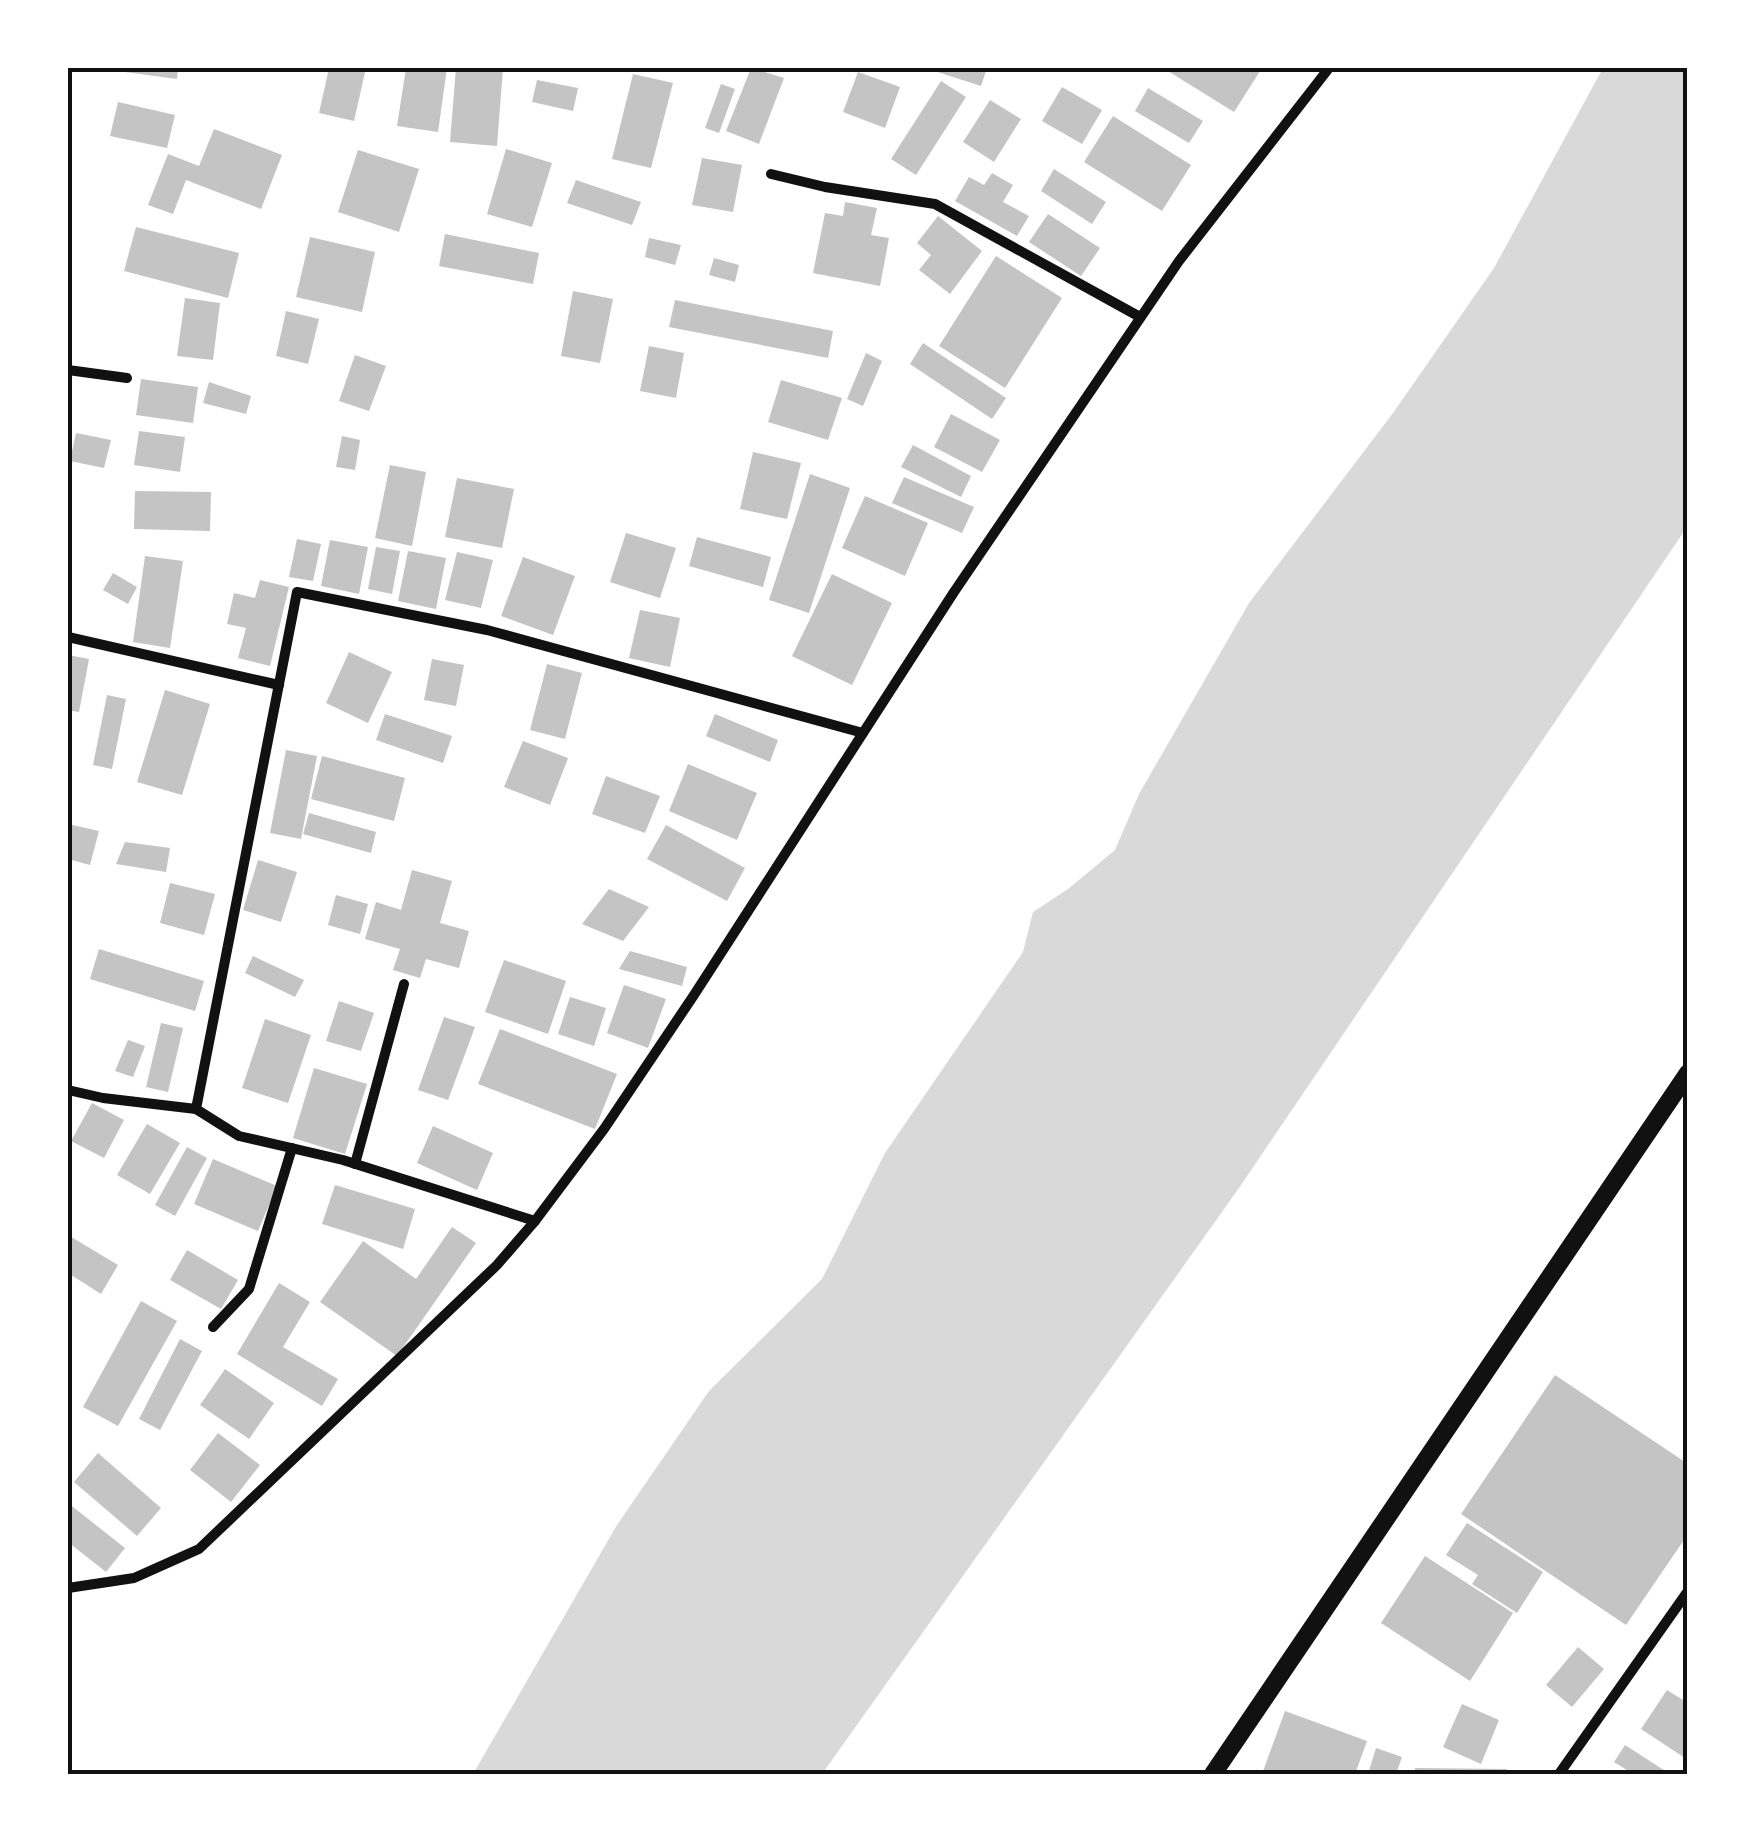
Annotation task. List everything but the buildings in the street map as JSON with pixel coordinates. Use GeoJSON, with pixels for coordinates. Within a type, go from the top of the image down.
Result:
{"type":"FeatureCollection","features":[{"type":"Feature","properties":{"kind":"street"},"geometry":{"type":"LineString","coordinates":[[68,1588],[134,1578],[199,1550],[497,1265],[535,1221],[654,1055],[954,592],[1179,261],[1328,68]]}},
{"type":"Feature","properties":{"kind":"street"},"geometry":{"type":"LineString","coordinates":[[772,174],[825,187],[935,204],[1140,318]]}},
{"type":"Feature","properties":{"kind":"street"},"geometry":{"type":"LineString","coordinates":[[68,370],[127,378]]}},
{"type":"Feature","properties":{"kind":"street"},"geometry":{"type":"LineString","coordinates":[[196,1108],[297,592],[487,630],[863,733]]}},
{"type":"Feature","properties":{"kind":"street"},"geometry":{"type":"LineString","coordinates":[[68,638],[279,685]]}},
{"type":"Feature","properties":{"kind":"street"},"geometry":{"type":"LineString","coordinates":[[355,1164],[404,984]]}},
{"type":"Feature","properties":{"kind":"street"},"geometry":{"type":"LineString","coordinates":[[1214,1774],[1688,1073]]}},
{"type":"Feature","properties":{"kind":"street"},"geometry":{"type":"LineString","coordinates":[[68,1090],[103,1098],[196,1108],[239,1136],[355,1164],[535,1221]]}},
{"type":"Feature","properties":{"kind":"street"},"geometry":{"type":"LineString","coordinates":[[213,1327],[249,1289],[292,1148]]}},
{"type":"Feature","properties":{"kind":"street"},"geometry":{"type":"LineString","coordinates":[[1559,1774],[1688,1591]]}},
{"type":"Feature","properties":{"kind":"shaded area"},"geometry":{"type":"Polygon","coordinates":[[[1603,68],[1687,68],[1687,527],[1239,1188],[822,1774],[473,1774],[617,1525],[709,1391],[822,1279],[885,1153],[1023,952],[1033,912],[1115,850],[1139,794],[1249,603],[1393,413],[1494,268],[1603,68]]]}}]}
